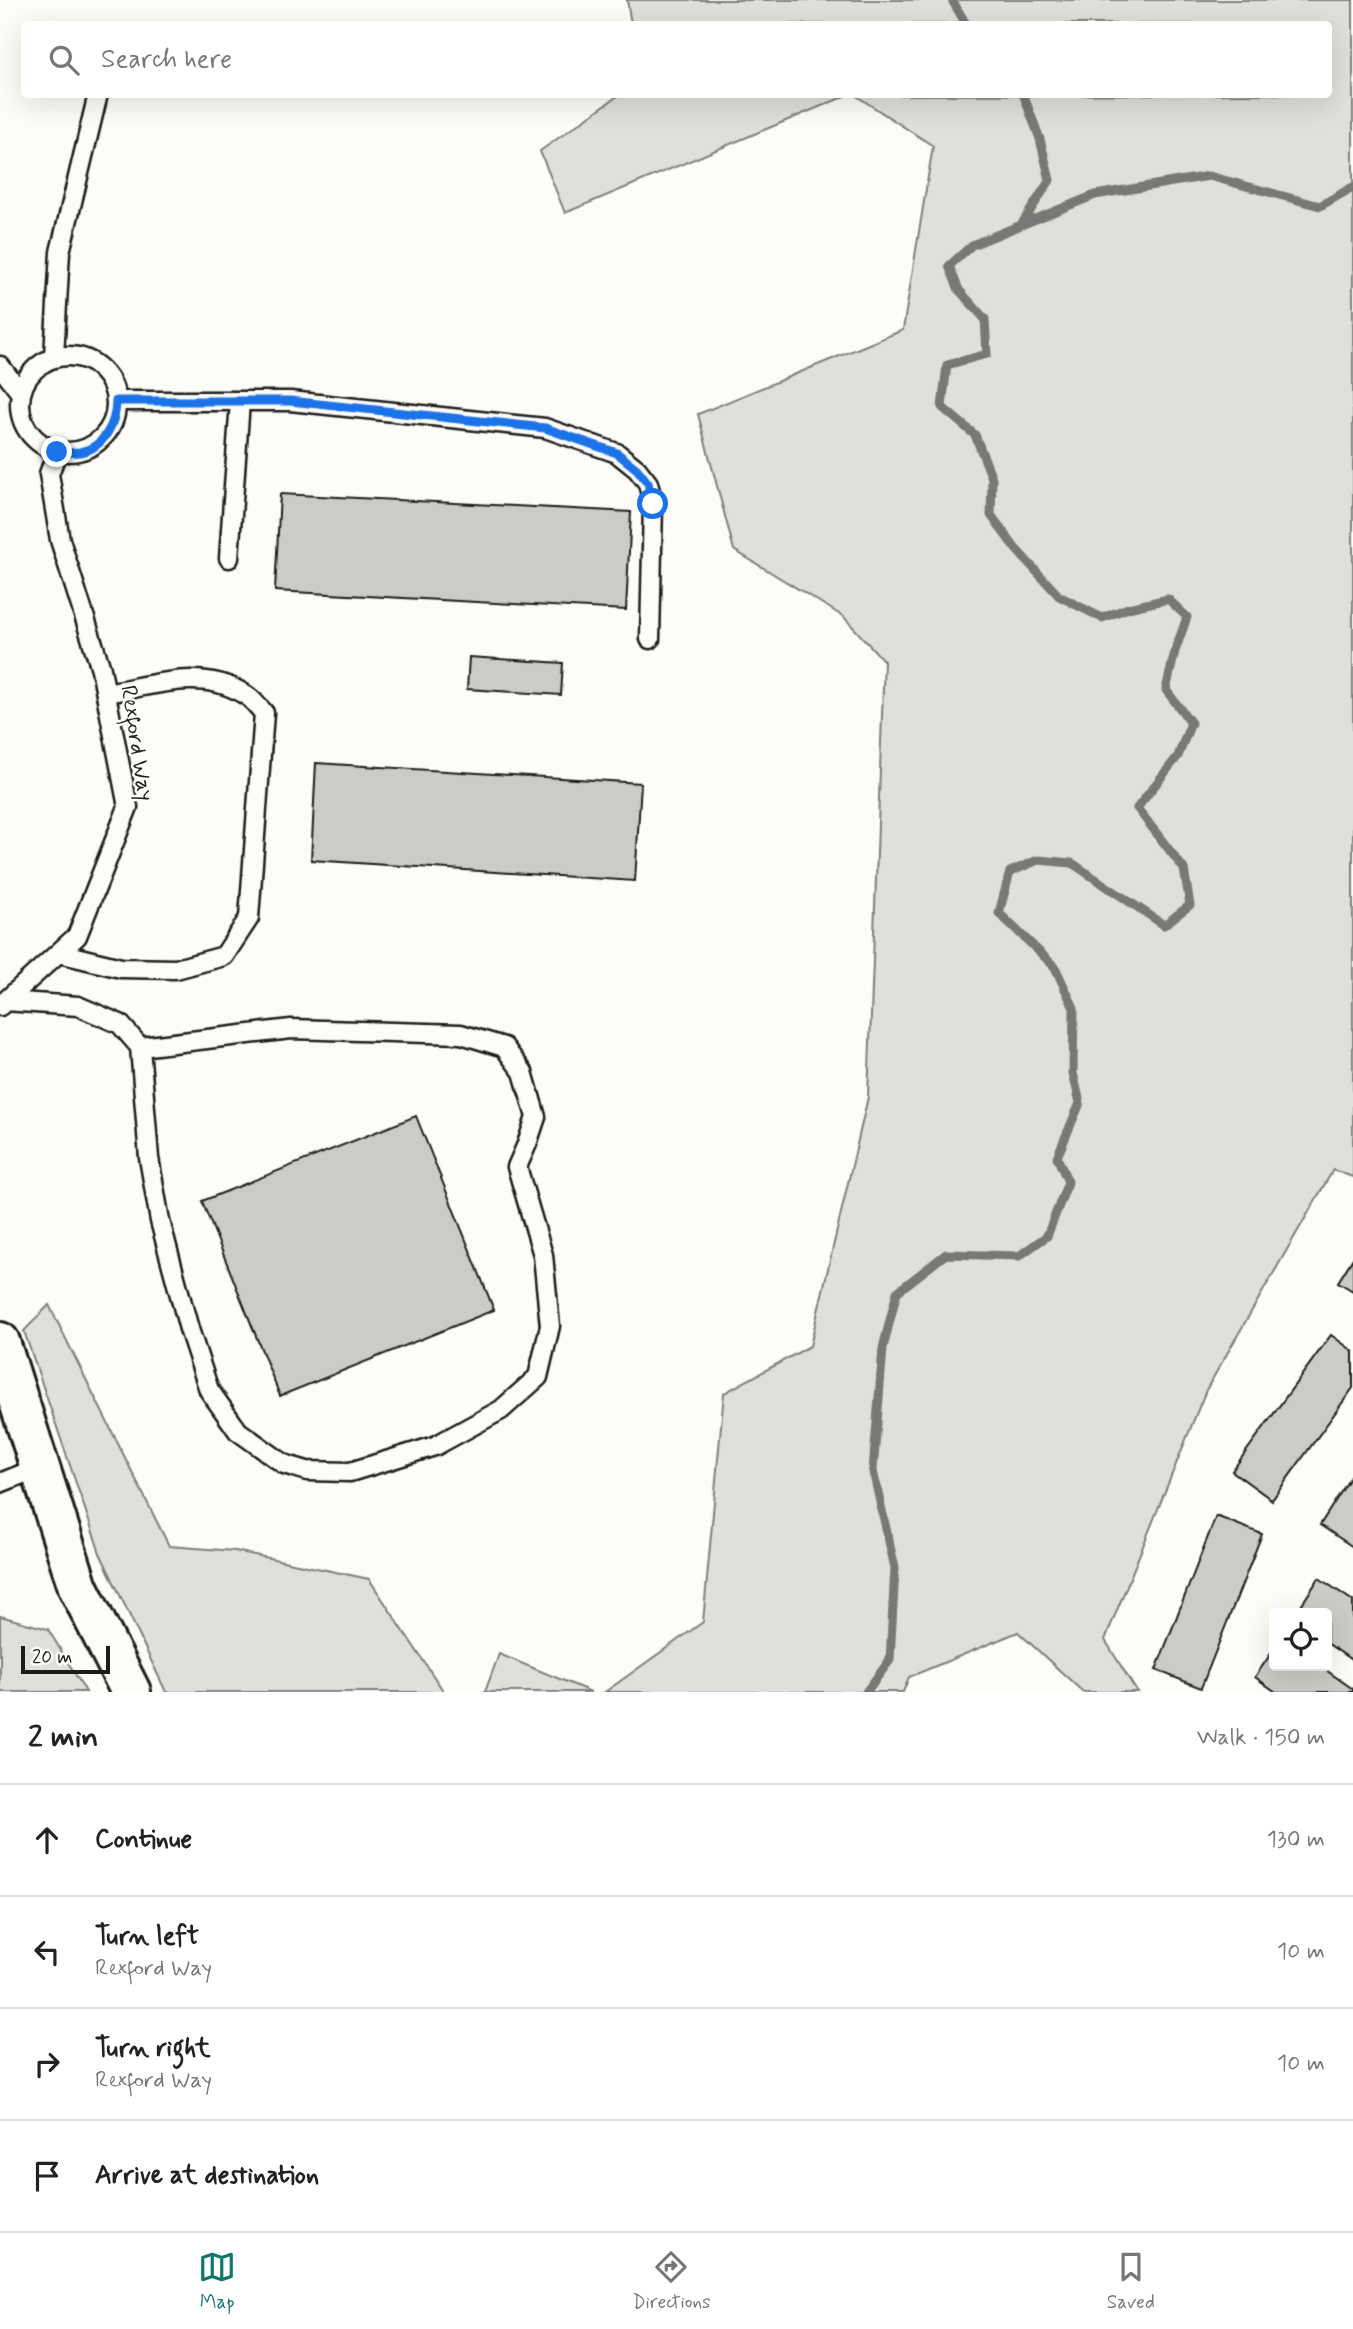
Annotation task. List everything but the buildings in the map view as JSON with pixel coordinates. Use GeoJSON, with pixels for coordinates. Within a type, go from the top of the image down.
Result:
{"type":"FeatureCollection","features":[{"type":"Feature","properties":{"kind":"main road"},"geometry":{"type":"LineString","coordinates":[[0,1342],[78,1587],[131,1692]]}},
{"type":"Feature","properties":{"kind":"lane"},"geometry":{"type":"LineString","coordinates":[[54,356],[60,251],[97,98]]}},
{"type":"Feature","properties":{"kind":"lane"},"geometry":{"type":"LineString","coordinates":[[54,356],[80,356],[103,368],[116,390],[116,416],[104,438],[83,452],[57,452],[34,440],[21,418],[20,392],[33,370],[54,356]]}},
{"type":"Feature","properties":{"kind":"lane"},"geometry":{"type":"LineString","coordinates":[[0,366],[20,392]]}},
{"type":"Feature","properties":{"kind":"lane"},"geometry":{"type":"LineString","coordinates":[[116,401],[290,401],[545,428],[617,453],[637,469],[648,483],[653,504],[650,639]]}},
{"type":"Feature","properties":{"kind":"lane"},"geometry":{"type":"LineString","coordinates":[[229,558],[240,401]]}},
{"type":"Feature","properties":{"kind":"lane","name":"Rexford Way"},"geometry":{"type":"LineString","coordinates":[[3,1003],[78,936],[128,807],[101,669],[60,540],[49,474],[57,452]]}},
{"type":"Feature","properties":{"kind":"lane"},"geometry":{"type":"LineString","coordinates":[[59,953],[121,968],[176,970],[224,956],[250,918],[264,713],[246,695],[221,682],[178,679],[106,693]]}},
{"type":"Feature","properties":{"kind":"lane"},"geometry":{"type":"LineString","coordinates":[[3,1003],[78,1006],[120,1024],[140,1047],[149,1158],[160,1222],[189,1329],[209,1390],[238,1431],[284,1464],[307,1471],[350,1472],[435,1446],[501,1410],[538,1377],[550,1326],[544,1255],[517,1167],[536,1116],[523,1072],[504,1047],[461,1034],[291,1029],[140,1047]]}},
{"type":"Feature","properties":{"kind":"lane"},"geometry":{"type":"LineString","coordinates":[[0,1483],[40,1467]]}},
{"type":"Feature","properties":{"kind":"shaded area"},"geometry":{"type":"Polygon","coordinates":[[[627,0],[1353,0],[1353,1177],[1333,1170],[1206,1390],[1105,1640],[1137,1692],[1083,1692],[1018,1632],[909,1677],[903,1692],[605,1692],[703,1622],[724,1393],[810,1346],[868,1097],[884,661],[844,617],[734,550],[698,414],[903,330],[933,146],[860,98],[1332,98],[1332,21],[630,21],[627,0]]]}},
{"type":"Feature","properties":{"kind":"shaded area"},"geometry":{"type":"Polygon","coordinates":[[[615,98],[841,98],[565,213],[540,151],[615,98]]]}},
{"type":"Feature","properties":{"kind":"shaded area"},"geometry":{"type":"Polygon","coordinates":[[[49,1305],[169,1546],[235,1551],[369,1579],[444,1692],[166,1692],[100,1553],[24,1331],[49,1305]]]}},
{"type":"Feature","properties":{"kind":"shaded area"},"geometry":{"type":"Polygon","coordinates":[[[0,1616],[48,1629],[86,1692],[0,1692],[0,1616]]]}},
{"type":"Feature","properties":{"kind":"shaded area"},"geometry":{"type":"Polygon","coordinates":[[[499,1654],[591,1692],[485,1692],[499,1654]]]}},
{"type":"Feature","properties":{"kind":"waterway"},"geometry":{"type":"LineString","coordinates":[[952,0],[964,21]]}},
{"type":"Feature","properties":{"kind":"waterway"},"geometry":{"type":"LineString","coordinates":[[866,1692],[890,1660],[895,1568],[873,1471],[883,1348],[897,1292],[946,1254],[1019,1256],[1047,1236],[1068,1182],[1057,1157],[1080,1103],[1073,1073],[1074,1008],[1055,967],[999,913],[1010,872],[1038,860],[1072,863],[1164,925],[1190,905],[1184,869],[1137,808],[1178,756],[1191,723],[1166,690],[1175,651],[1187,617],[1168,599],[1128,608],[1102,618],[1059,596],[1015,548],[991,515],[992,478],[975,435],[942,407],[947,365],[987,354],[985,319],[959,290],[949,266],[972,245],[1021,225],[1050,180],[1040,139],[1025,98]]}},
{"type":"Feature","properties":{"kind":"waterway"},"geometry":{"type":"LineString","coordinates":[[1021,225],[1095,195],[1209,176],[1320,206],[1353,187]]}},
{"type":"Feature","properties":{"kind":"route"},"geometry":{"type":"LineString","coordinates":[[57,452],[83,452],[104,438],[116,416],[116,401],[290,401],[545,428],[617,453],[637,469],[648,483],[653,504]]}}]}
